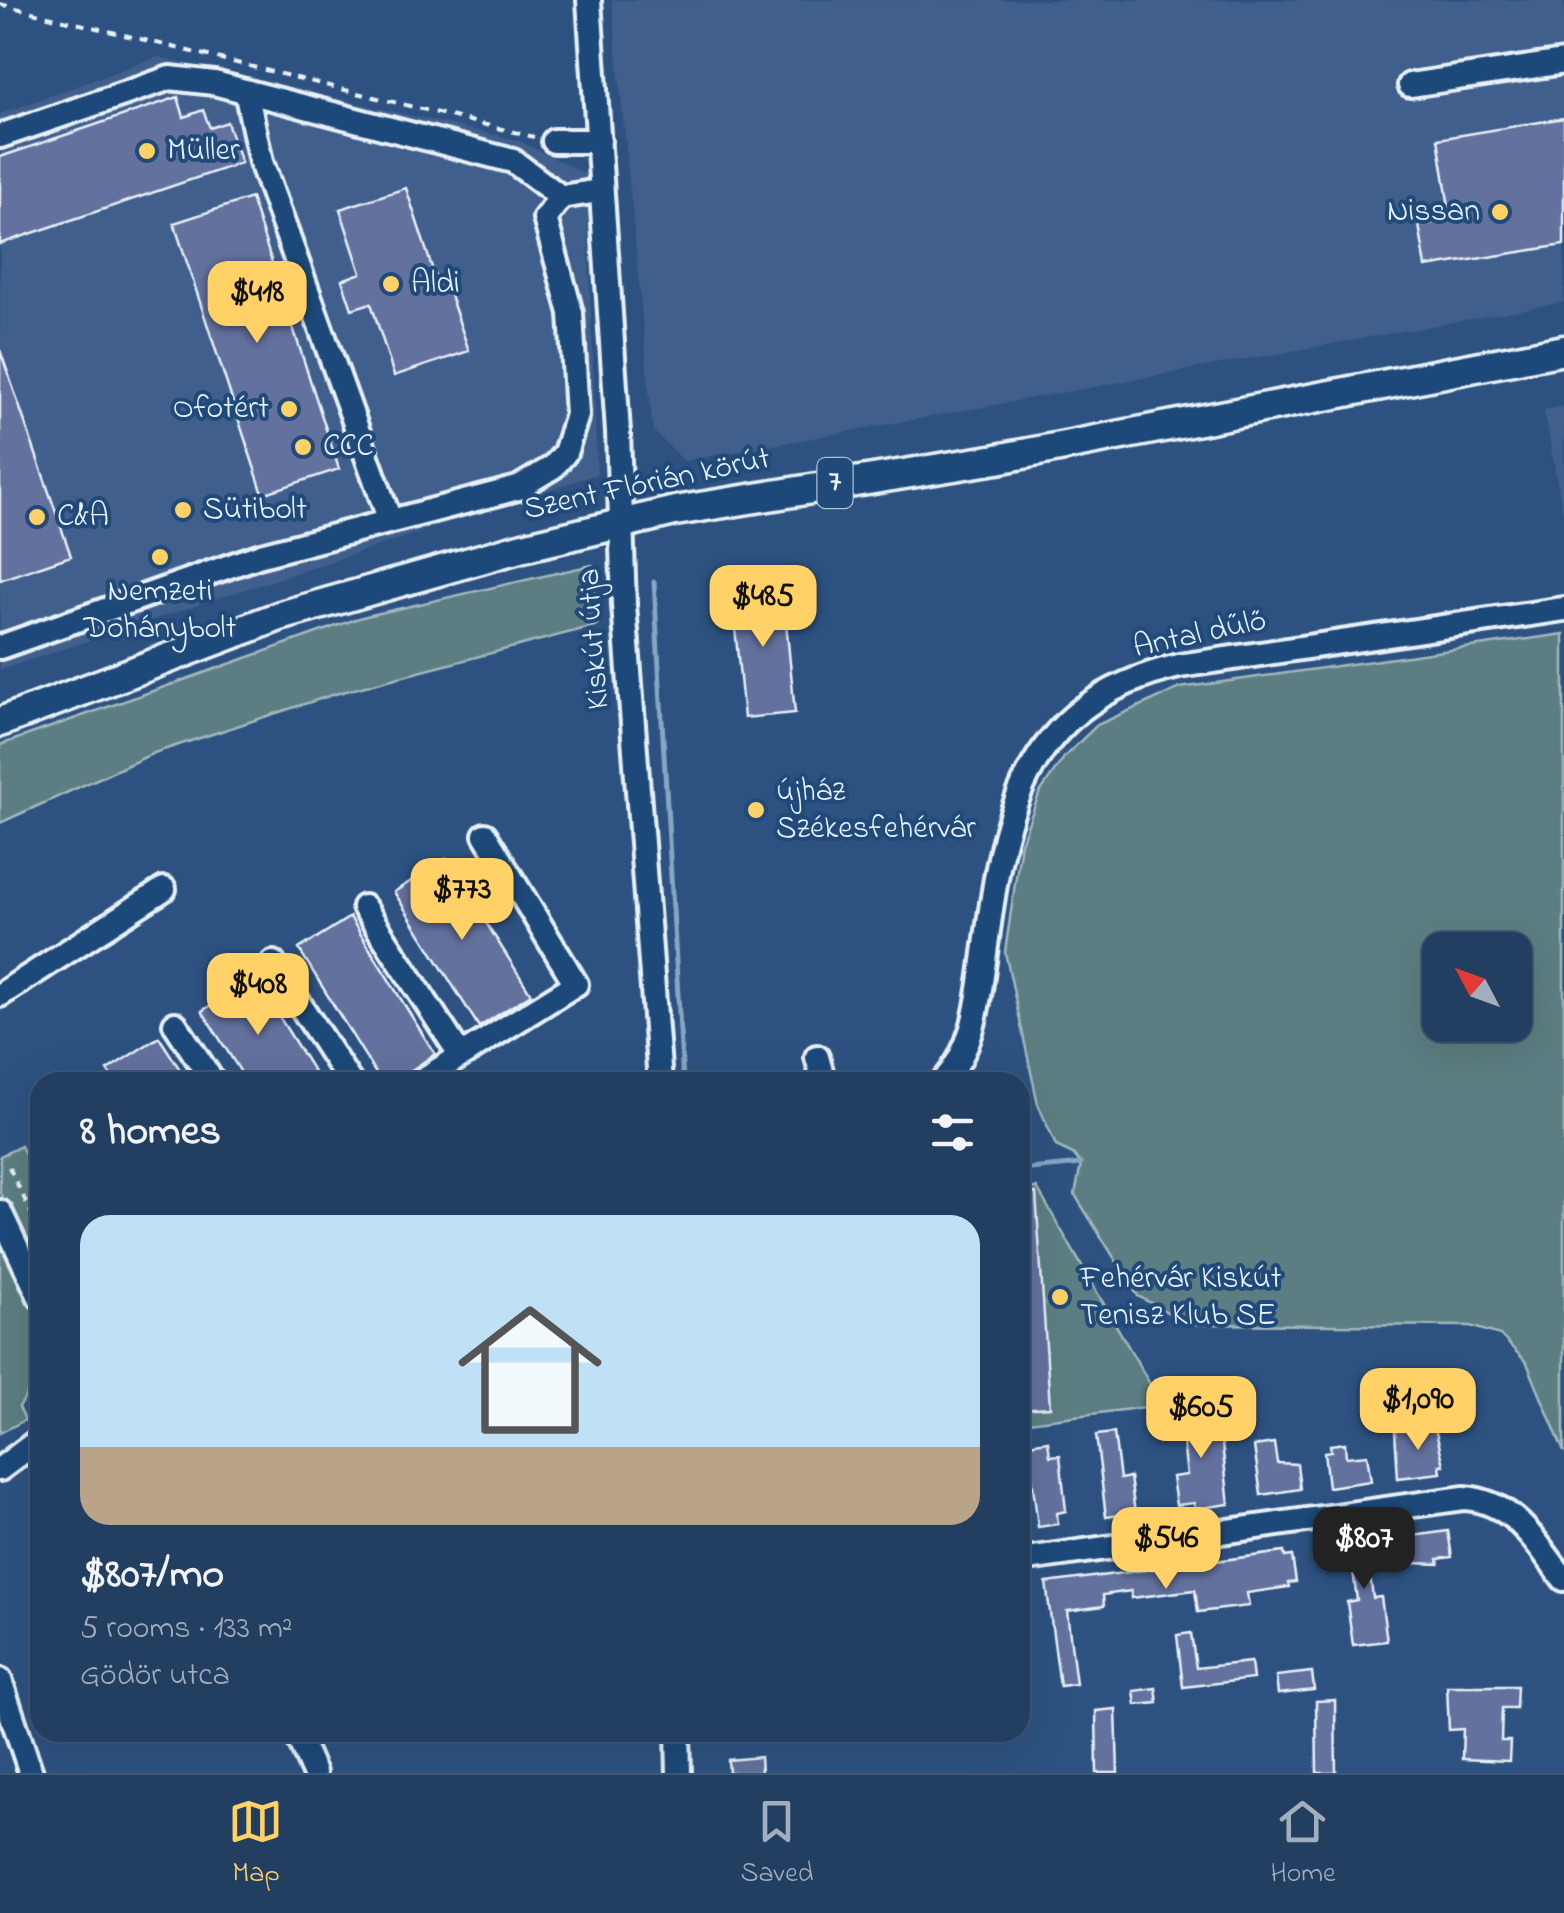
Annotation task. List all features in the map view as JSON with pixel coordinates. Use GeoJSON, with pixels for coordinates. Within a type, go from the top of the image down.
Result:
{"type":"FeatureCollection","features":[{"type":"Feature","properties":{"kind":"main road","name":"Szent Flórián körút"},"geometry":{"type":"LineString","coordinates":[[0,722],[106,679],[342,596],[620,524],[1032,452],[1564,350]]}},
{"type":"Feature","properties":{"kind":"street","name":"Kiskút útja"},"geometry":{"type":"LineString","coordinates":[[589,0],[620,524],[659,1072]]}},
{"type":"Feature","properties":{"kind":"street"},"geometry":{"type":"LineString","coordinates":[[1410,85],[1564,62]]}},
{"type":"Feature","properties":{"kind":"street"},"geometry":{"type":"LineString","coordinates":[[0,136],[170,78],[246,91],[513,161],[561,197]]}},
{"type":"Feature","properties":{"kind":"street"},"geometry":{"type":"LineString","coordinates":[[246,91],[261,162],[389,518]]}},
{"type":"Feature","properties":{"kind":"street"},"geometry":{"type":"LineString","coordinates":[[554,141],[600,141]]}},
{"type":"Feature","properties":{"kind":"street"},"geometry":{"type":"LineString","coordinates":[[2,639],[389,518],[518,488],[553,467],[565,453],[578,415],[574,333],[545,218],[561,197],[600,191]]}},
{"type":"Feature","properties":{"kind":"street","name":"Antal dűlő"},"geometry":{"type":"LineString","coordinates":[[950,1072],[967,1046],[976,1015],[997,863],[1018,790],[1037,759],[1090,703],[1148,674],[1179,666],[1564,609]]}},
{"type":"Feature","properties":{"kind":"street"},"geometry":{"type":"LineString","coordinates":[[437,1072],[576,984],[485,834]]}},
{"type":"Feature","properties":{"kind":"street"},"geometry":{"type":"LineString","coordinates":[[0,995],[164,890]]}},
{"type":"Feature","properties":{"kind":"street"},"geometry":{"type":"LineString","coordinates":[[364,906],[461,1056]]}},
{"type":"Feature","properties":{"kind":"street"},"geometry":{"type":"LineString","coordinates":[[273,962],[344,1072]]}},
{"type":"Feature","properties":{"kind":"street"},"geometry":{"type":"LineString","coordinates":[[175,1024],[206,1072]]}},
{"type":"Feature","properties":{"kind":"street"},"geometry":{"type":"LineString","coordinates":[[817,1056],[821,1072]]}},
{"type":"Feature","properties":{"kind":"street"},"geometry":{"type":"LineString","coordinates":[[0,1212],[30,1276]]}},
{"type":"Feature","properties":{"kind":"street"},"geometry":{"type":"LineString","coordinates":[[0,1469],[30,1446]]}},
{"type":"Feature","properties":{"kind":"street"},"geometry":{"type":"LineString","coordinates":[[1030,1559],[1464,1498],[1490,1500],[1504,1508],[1564,1579]]}},
{"type":"Feature","properties":{"kind":"street"},"geometry":{"type":"LineString","coordinates":[[0,1680],[31,1773]]}},
{"type":"Feature","properties":{"kind":"street"},"geometry":{"type":"LineString","coordinates":[[300,1742],[314,1773]]}},
{"type":"Feature","properties":{"kind":"street"},"geometry":{"type":"LineString","coordinates":[[678,1742],[679,1773]]}},
{"type":"Feature","properties":{"kind":"path"},"geometry":{"type":"LineString","coordinates":[[0,4],[554,141]]}},
{"type":"Feature","properties":{"kind":"path"},"geometry":{"type":"LineString","coordinates":[[9,1166],[30,1210]]}},
{"type":"Feature","properties":{"kind":"shaded area"},"geometry":{"type":"Polygon","coordinates":[[[612,0],[1564,0],[1564,302],[684,461],[653,431],[612,0]]]}},
{"type":"Feature","properties":{"kind":"shaded area"},"geometry":{"type":"Polygon","coordinates":[[[157,57],[517,140],[586,174],[597,474],[0,670],[0,114],[157,57]]]}},
{"type":"Feature","properties":{"kind":"shaded area"},"geometry":{"type":"Polygon","coordinates":[[[1564,406],[1564,519],[1544,410],[1564,406]]]}},
{"type":"Feature","properties":{"kind":"green space"},"geometry":{"type":"Polygon","coordinates":[[[592,565],[598,625],[335,694],[154,753],[0,823],[0,745],[362,617],[592,565]]]}},
{"type":"Feature","properties":{"kind":"green space"},"geometry":{"type":"Polygon","coordinates":[[[1564,634],[1564,1452],[1527,1363],[1500,1335],[1470,1326],[1189,1324],[1138,1296],[1075,1195],[1081,1164],[1073,1154],[1056,1146],[1038,1104],[1005,952],[1021,843],[1039,794],[1065,756],[1097,725],[1180,688],[1564,634]]]}},
{"type":"Feature","properties":{"kind":"green space"},"geometry":{"type":"Polygon","coordinates":[[[21,1146],[30,1164],[30,1256],[0,1193],[0,1156],[21,1146]]]}},
{"type":"Feature","properties":{"kind":"green space","name":"Fehérvár Kiskút Tenisz Klub SE"},"geometry":{"type":"Polygon","coordinates":[[[1030,1188],[1037,1188],[1162,1405],[1030,1422],[1030,1188]]]}},
{"type":"Feature","properties":{"kind":"green space"},"geometry":{"type":"Polygon","coordinates":[[[0,1247],[15,1264],[30,1292],[30,1387],[19,1407],[25,1420],[0,1433],[0,1247]]]}},
{"type":"Feature","properties":{"kind":"building"},"geometry":{"type":"Polygon","coordinates":[[[178,97],[184,117],[203,110],[210,128],[227,122],[241,163],[0,244],[0,157],[178,97]]]}},
{"type":"Feature","properties":{"kind":"building"},"geometry":{"type":"Polygon","coordinates":[[[1564,118],[1564,245],[1426,267],[1419,225],[1451,220],[1438,139],[1564,118]]]}},
{"type":"Feature","properties":{"kind":"building","name":"Aldi"},"geometry":{"type":"Polygon","coordinates":[[[406,188],[440,292],[448,289],[469,351],[394,376],[371,303],[352,309],[342,280],[361,273],[340,209],[406,188]]]}},
{"type":"Feature","properties":{"kind":"building"},"geometry":{"type":"Polygon","coordinates":[[[251,198],[339,469],[263,494],[174,223],[251,198]]]}},
{"type":"Feature","properties":{"kind":"building"},"geometry":{"type":"Polygon","coordinates":[[[0,350],[71,556],[0,580],[0,350]]]}},
{"type":"Feature","properties":{"kind":"building"},"geometry":{"type":"Polygon","coordinates":[[[782,582],[795,713],[744,718],[731,587],[782,582]]]}},
{"type":"Feature","properties":{"kind":"building"},"geometry":{"type":"Polygon","coordinates":[[[446,859],[531,994],[479,1027],[394,892],[446,859]]]}},
{"type":"Feature","properties":{"kind":"building"},"geometry":{"type":"Polygon","coordinates":[[[350,917],[435,1054],[409,1072],[375,1072],[299,949],[350,917]]]}},
{"type":"Feature","properties":{"kind":"building"},"geometry":{"type":"Polygon","coordinates":[[[255,978],[314,1072],[241,1072],[202,1011],[255,978]]]}},
{"type":"Feature","properties":{"kind":"building"},"geometry":{"type":"Polygon","coordinates":[[[159,1037],[182,1072],[108,1072],[159,1037]]]}},
{"type":"Feature","properties":{"kind":"building"},"geometry":{"type":"Polygon","coordinates":[[[1030,1193],[1036,1193],[1050,1407],[1030,1408],[1030,1193]]]}},
{"type":"Feature","properties":{"kind":"building"},"geometry":{"type":"Polygon","coordinates":[[[1218,1410],[1229,1504],[1195,1509],[1194,1503],[1176,1505],[1172,1477],[1187,1475],[1182,1434],[1175,1435],[1173,1415],[1218,1410]]]}},
{"type":"Feature","properties":{"kind":"building"},"geometry":{"type":"Polygon","coordinates":[[[1435,1428],[1444,1465],[1440,1465],[1441,1473],[1398,1478],[1395,1431],[1435,1428]]]}},
{"type":"Feature","properties":{"kind":"building"},"geometry":{"type":"Polygon","coordinates":[[[1114,1433],[1120,1479],[1130,1477],[1135,1513],[1106,1517],[1096,1435],[1114,1433]]]}},
{"type":"Feature","properties":{"kind":"building"},"geometry":{"type":"Polygon","coordinates":[[[1048,1441],[1050,1456],[1060,1455],[1066,1511],[1057,1513],[1058,1524],[1038,1527],[1030,1444],[1048,1441]]]}},
{"type":"Feature","properties":{"kind":"building"},"geometry":{"type":"Polygon","coordinates":[[[1274,1443],[1277,1463],[1297,1464],[1300,1489],[1261,1495],[1254,1446],[1274,1443]]]}},
{"type":"Feature","properties":{"kind":"building"},"geometry":{"type":"Polygon","coordinates":[[[1345,1443],[1346,1457],[1367,1455],[1371,1481],[1328,1487],[1324,1452],[1331,1451],[1330,1445],[1345,1443]]]}},
{"type":"Feature","properties":{"kind":"building"},"geometry":{"type":"Polygon","coordinates":[[[1448,1531],[1452,1557],[1438,1559],[1439,1564],[1410,1563],[1406,1537],[1448,1531]]]}},
{"type":"Feature","properties":{"kind":"building"},"geometry":{"type":"Polygon","coordinates":[[[1378,1540],[1382,1566],[1369,1567],[1373,1598],[1381,1597],[1387,1641],[1353,1645],[1347,1602],[1357,1600],[1353,1570],[1341,1571],[1338,1545],[1378,1540]]]}},
{"type":"Feature","properties":{"kind":"building"},"geometry":{"type":"Polygon","coordinates":[[[1284,1552],[1285,1557],[1292,1556],[1296,1582],[1288,1583],[1289,1587],[1247,1593],[1249,1606],[1198,1612],[1195,1590],[1131,1598],[1131,1591],[1103,1595],[1104,1606],[1067,1611],[1076,1684],[1060,1686],[1046,1583],[1284,1552]]]}},
{"type":"Feature","properties":{"kind":"building"},"geometry":{"type":"Polygon","coordinates":[[[1191,1633],[1196,1668],[1251,1662],[1253,1679],[1183,1687],[1177,1635],[1191,1633]]]}},
{"type":"Feature","properties":{"kind":"building"},"geometry":{"type":"Polygon","coordinates":[[[1312,1672],[1314,1690],[1278,1694],[1276,1676],[1312,1672]]]}},
{"type":"Feature","properties":{"kind":"building"},"geometry":{"type":"Polygon","coordinates":[[[1447,1686],[1517,1686],[1516,1708],[1502,1708],[1501,1741],[1510,1741],[1509,1761],[1462,1759],[1463,1729],[1449,1730],[1447,1686]]]}},
{"type":"Feature","properties":{"kind":"building"},"geometry":{"type":"Polygon","coordinates":[[[1156,1688],[1158,1703],[1136,1705],[1134,1691],[1156,1688]]]}},
{"type":"Feature","properties":{"kind":"building"},"geometry":{"type":"Polygon","coordinates":[[[1335,1700],[1336,1773],[1317,1773],[1316,1701],[1335,1700]]]}},
{"type":"Feature","properties":{"kind":"building"},"geometry":{"type":"Polygon","coordinates":[[[1116,1709],[1118,1773],[1097,1773],[1096,1711],[1116,1709]]]}},
{"type":"Feature","properties":{"kind":"building"},"geometry":{"type":"Polygon","coordinates":[[[760,1757],[761,1773],[729,1773],[728,1760],[760,1757]]]}},
{"type":"Feature","properties":{"kind":"waterway"},"geometry":{"type":"LineString","coordinates":[[654,582],[682,1072]]}},
{"type":"Feature","properties":{"kind":"waterway"},"geometry":{"type":"LineString","coordinates":[[1030,1169],[1081,1164]]}},
{"type":"Feature","properties":{"kind":"place","name":"Müller"},"geometry":{"type":"Point","coordinates":[147,151]}},
{"type":"Feature","properties":{"kind":"place","name":"Nissan"},"geometry":{"type":"Point","coordinates":[1500,212]}},
{"type":"Feature","properties":{"kind":"place","name":"Aldi"},"geometry":{"type":"Point","coordinates":[391,284]}},
{"type":"Feature","properties":{"kind":"place","name":"Ofotért"},"geometry":{"type":"Point","coordinates":[289,409]}},
{"type":"Feature","properties":{"kind":"place","name":"CCC"},"geometry":{"type":"Point","coordinates":[303,447]}},
{"type":"Feature","properties":{"kind":"place","name":"Sütibolt"},"geometry":{"type":"Point","coordinates":[183,510]}},
{"type":"Feature","properties":{"kind":"place","name":"C&A"},"geometry":{"type":"Point","coordinates":[37,517]}},
{"type":"Feature","properties":{"kind":"place","name":"Nemzeti Dohánybolt"},"geometry":{"type":"Point","coordinates":[160,557]}},
{"type":"Feature","properties":{"kind":"place","name":"újház Székesfehérvár"},"geometry":{"type":"Point","coordinates":[756,810]}},
{"type":"Feature","properties":{"kind":"place","name":"Fehérvár Kiskút Tenisz Klub SE"},"geometry":{"type":"Point","coordinates":[1060,1297]}}]}
